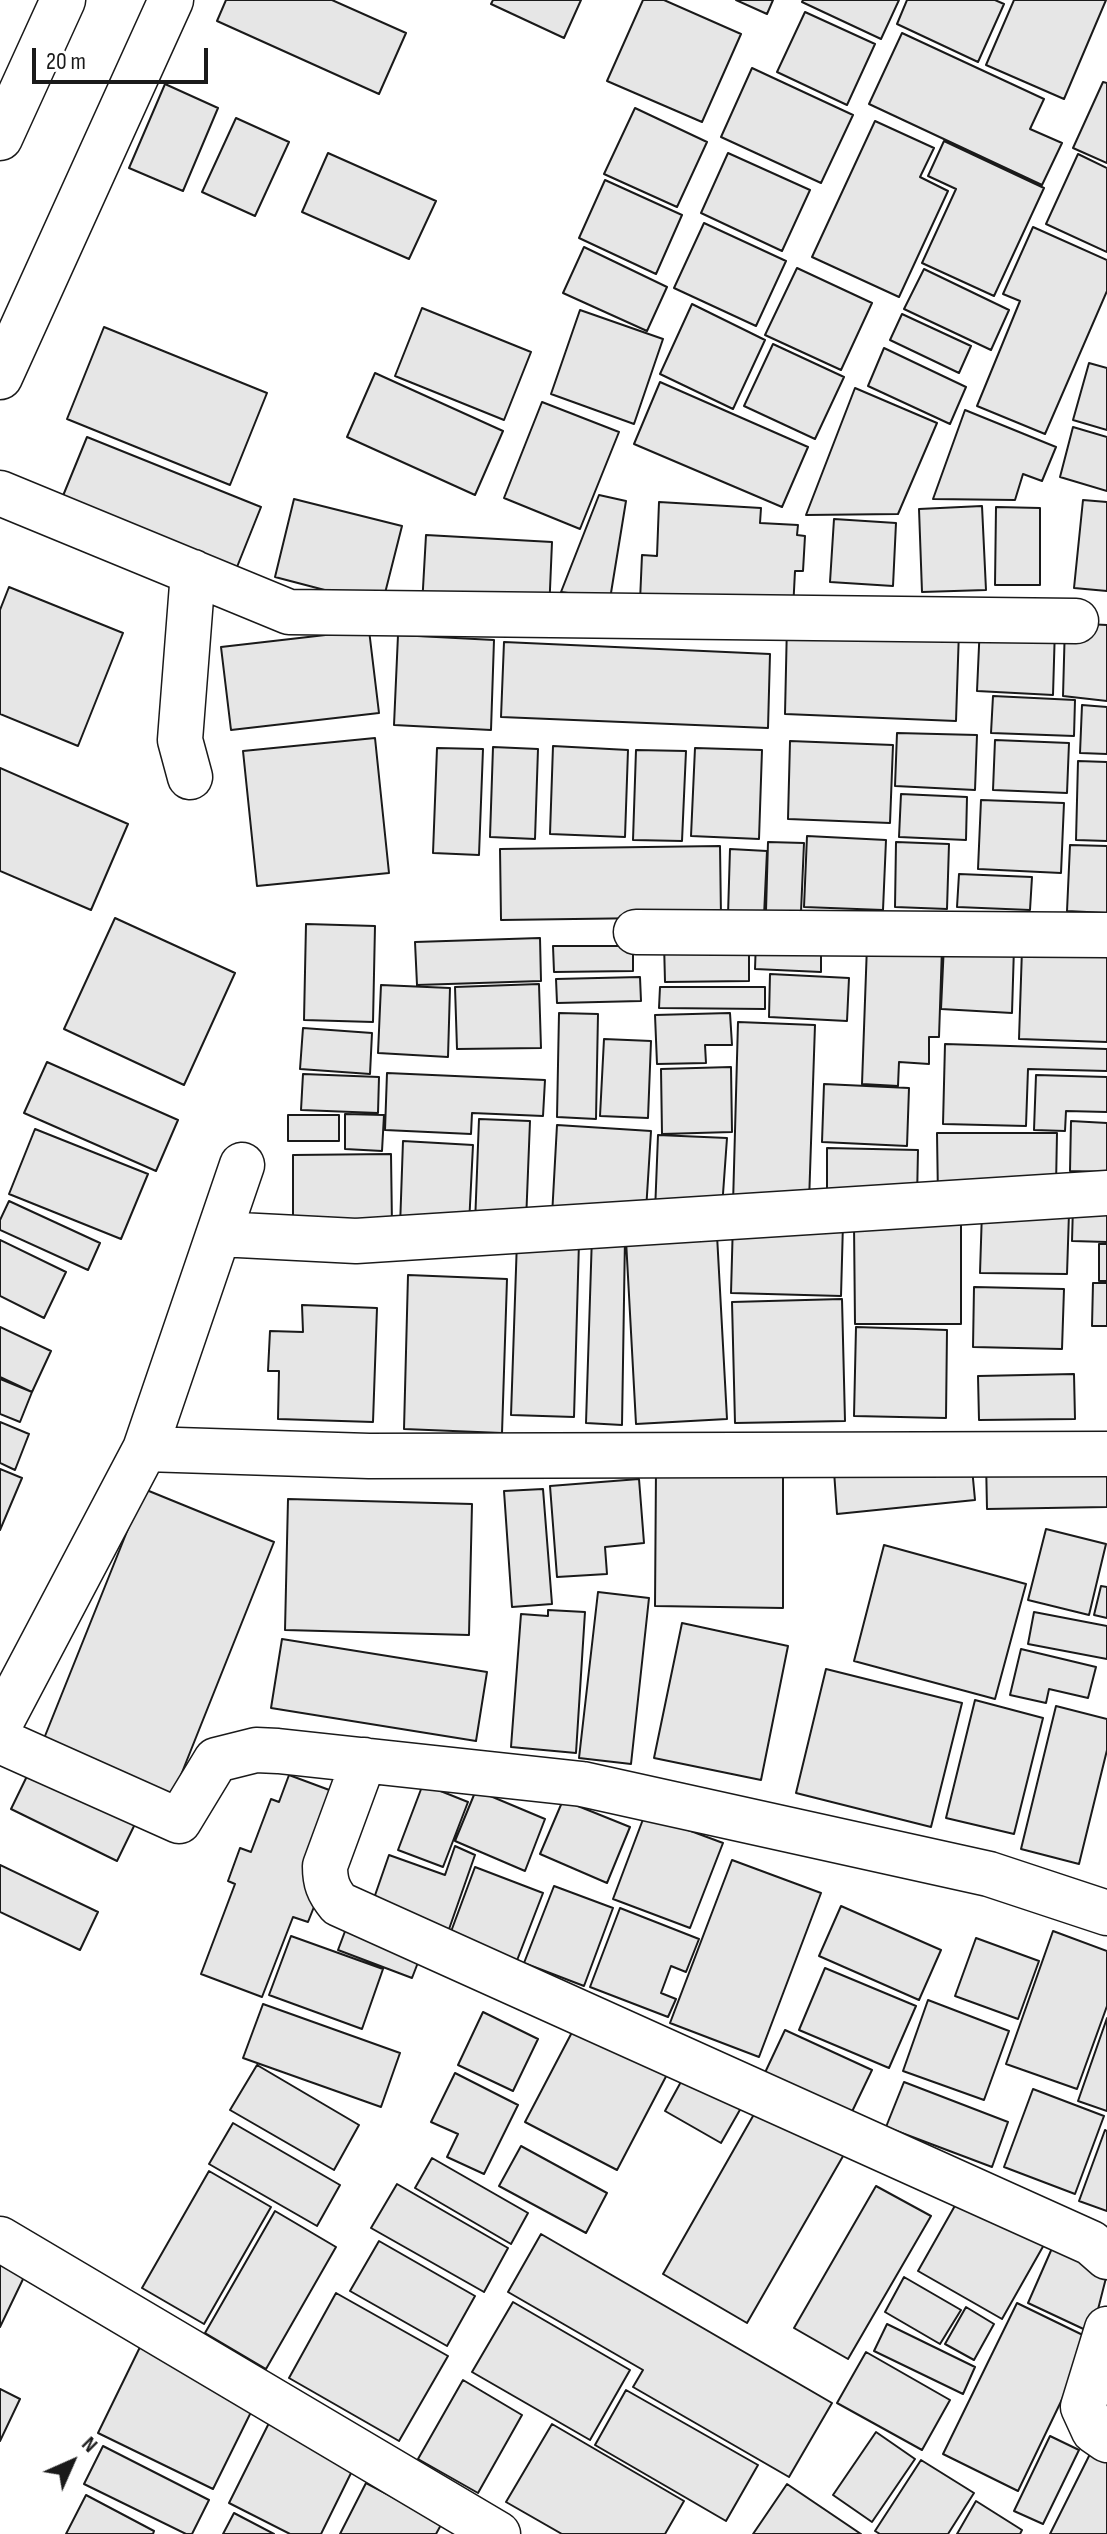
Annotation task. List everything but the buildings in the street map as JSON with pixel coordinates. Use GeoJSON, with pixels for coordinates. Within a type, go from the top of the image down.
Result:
{"type":"FeatureCollection","features":[{"type":"Feature","properties":{"kind":"street"},"geometry":{"type":"LineString","coordinates":[[0,138],[63,0]]}},
{"type":"Feature","properties":{"kind":"street"},"geometry":{"type":"LineString","coordinates":[[0,377],[171,0]]}},
{"type":"Feature","properties":{"kind":"street"},"geometry":{"type":"LineString","coordinates":[[0,493],[289,612],[1076,621]]}},
{"type":"Feature","properties":{"kind":"street"},"geometry":{"type":"LineString","coordinates":[[190,777],[180,740],[193,572]]}},
{"type":"Feature","properties":{"kind":"street"},"geometry":{"type":"LineString","coordinates":[[636,932],[1107,935]]}},
{"type":"Feature","properties":{"kind":"street"},"geometry":{"type":"LineString","coordinates":[[0,1724],[145,1449],[242,1165]]}},
{"type":"Feature","properties":{"kind":"street"},"geometry":{"type":"LineString","coordinates":[[219,1234],[356,1241],[1107,1193]]}},
{"type":"Feature","properties":{"kind":"street"},"geometry":{"type":"LineString","coordinates":[[145,1449],[369,1456],[1107,1454]]}},
{"type":"Feature","properties":{"kind":"street"},"geometry":{"type":"LineString","coordinates":[[0,1741],[179,1821],[216,1760],[256,1750],[278,1751],[582,1784],[989,1874],[1106,1909]]}},
{"type":"Feature","properties":{"kind":"street"},"geometry":{"type":"LineString","coordinates":[[364,1760],[325,1866],[325,1880],[330,1894],[339,1904],[1091,2243],[1107,2257]]}},
{"type":"Feature","properties":{"kind":"street"},"geometry":{"type":"LineString","coordinates":[[0,2239],[498,2534]]}},
{"type":"Feature","properties":{"kind":"street"},"geometry":{"type":"LineString","coordinates":[[1107,2329],[1083,2407],[1094,2431],[1107,2440]]}}]}
